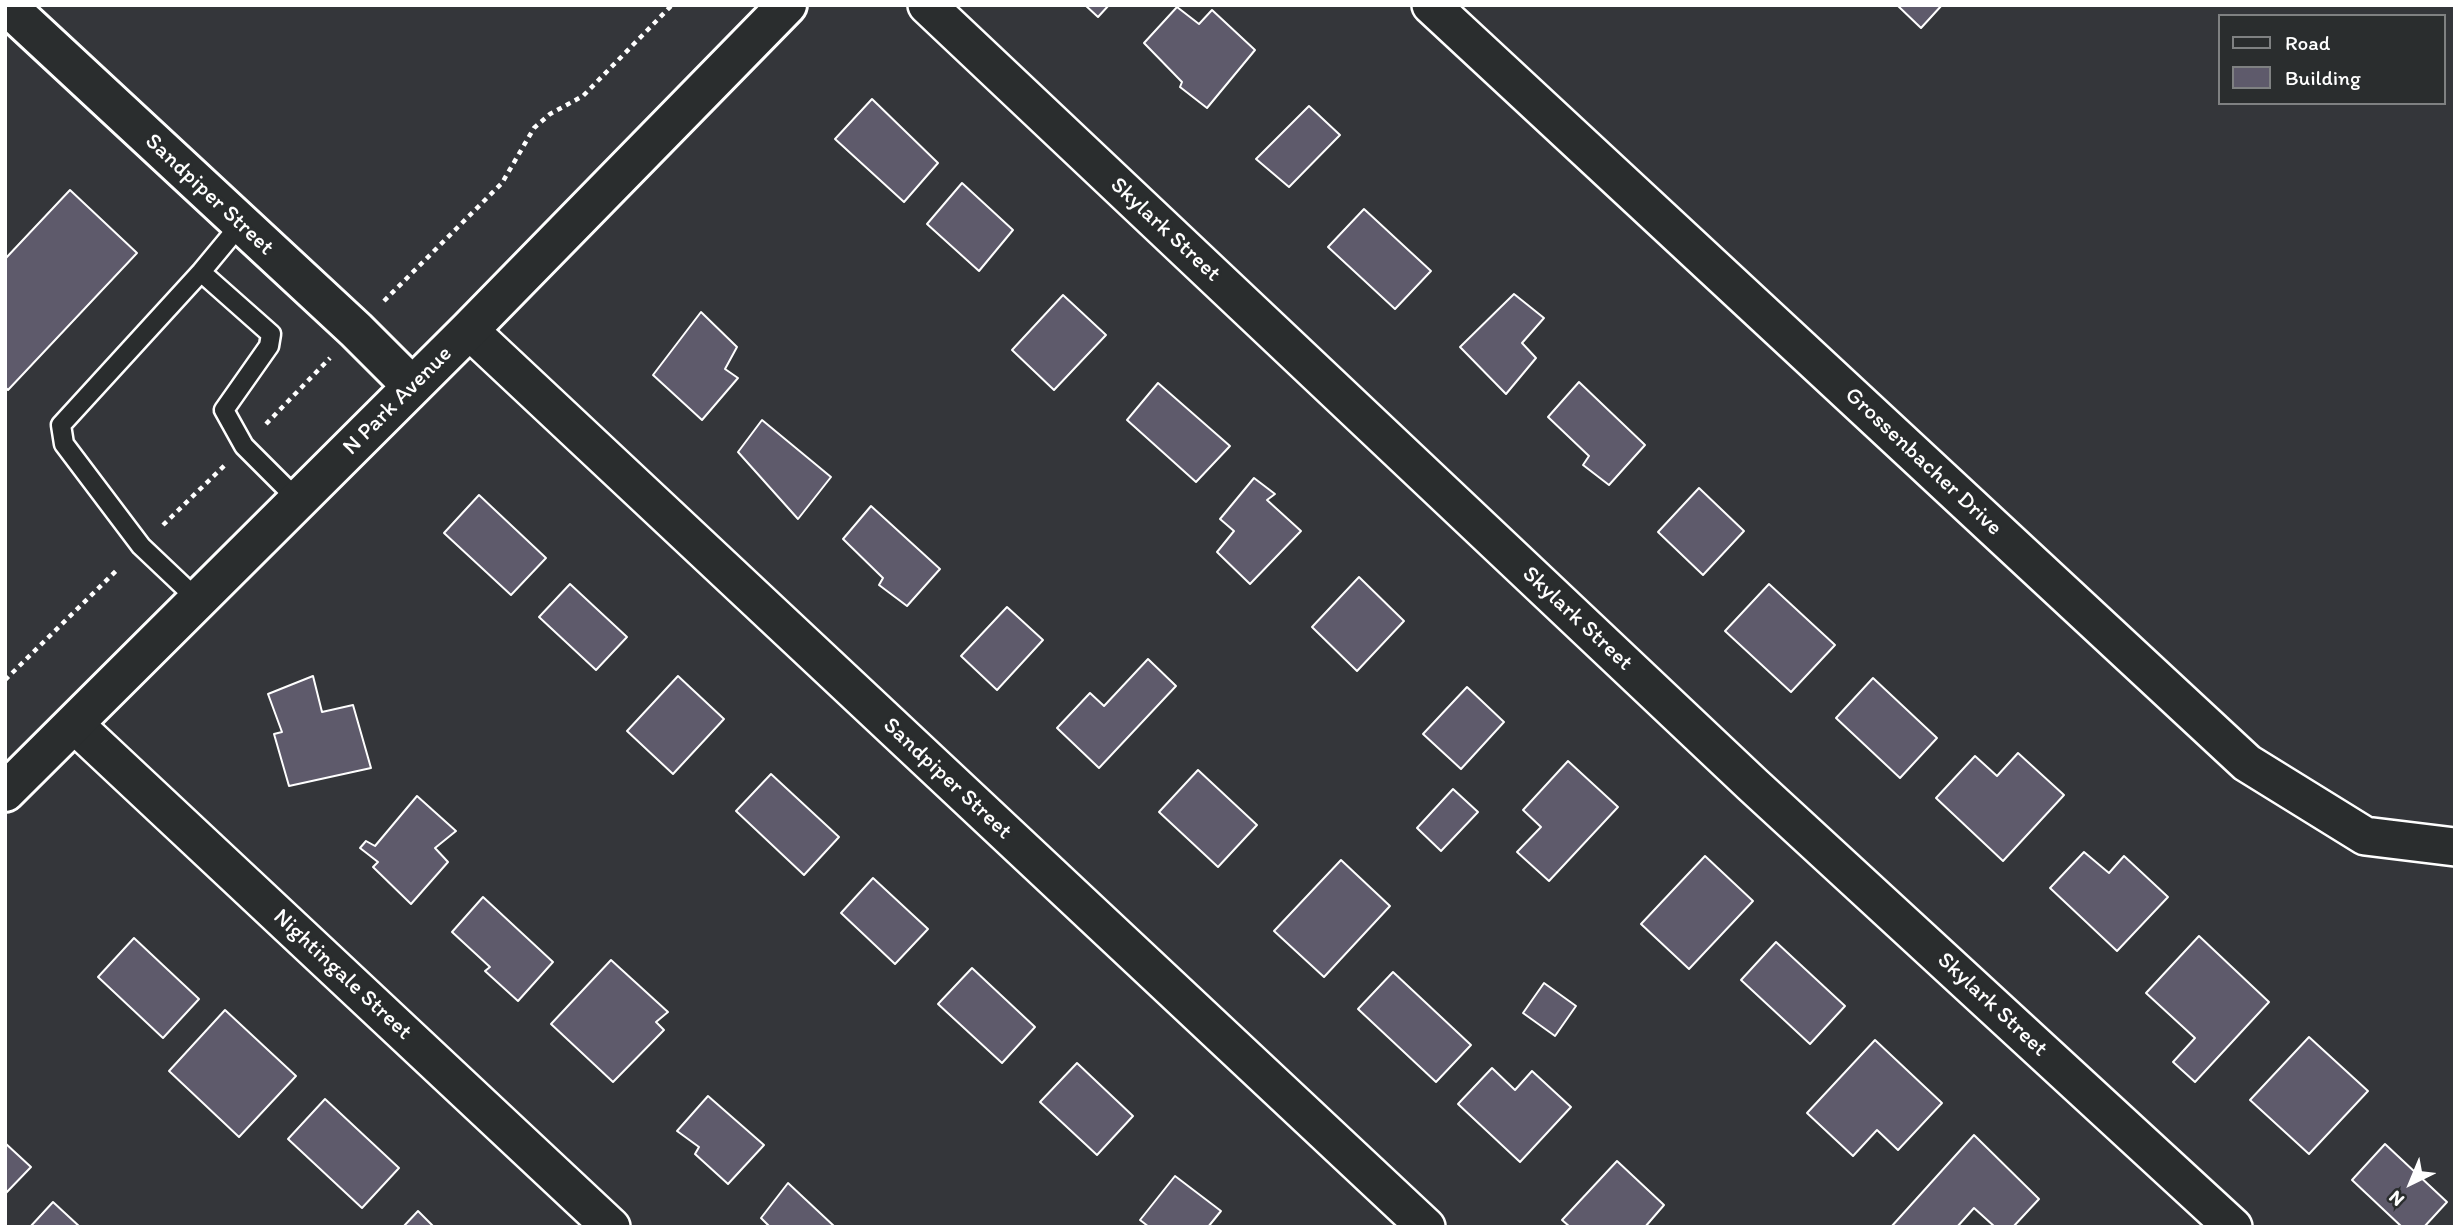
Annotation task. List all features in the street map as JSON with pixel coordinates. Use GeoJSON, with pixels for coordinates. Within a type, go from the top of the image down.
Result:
{"type":"FeatureCollection","features":[{"type":"Feature","properties":{"kind":"main road","name":"Sandpiper Street"},"geometry":{"type":"LineString","coordinates":[[6,5],[356,330],[412,386]]}},
{"type":"Feature","properties":{"kind":"main road","name":"N Park Avenue"},"geometry":{"type":"LineString","coordinates":[[5,792],[469,330],[787,5]]}},
{"type":"Feature","properties":{"kind":"street","name":"Skylark Street"},"geometry":{"type":"LineString","coordinates":[[927,5],[1753,785],[2232,1227]]}},
{"type":"Feature","properties":{"kind":"street","name":"Grossenbacher Drive"},"geometry":{"type":"LineString","coordinates":[[1431,5],[2247,763],[2365,836],[2455,847]]}},
{"type":"Feature","properties":{"kind":"street","name":"Sandpiper Street"},"geometry":{"type":"LineString","coordinates":[[469,330],[1426,1227]]}},
{"type":"Feature","properties":{"kind":"street","name":"Nightingale Street"},"geometry":{"type":"LineString","coordinates":[[74,724],[611,1227]]}},
{"type":"Feature","properties":{"kind":"lane"},"geometry":{"type":"LineString","coordinates":[[198,600],[141,546],[64,444],[61,425],[201,272],[240,225]]}},
{"type":"Feature","properties":{"kind":"lane"},"geometry":{"type":"LineString","coordinates":[[201,272],[271,334],[269,346],[224,410],[244,446],[298,500]]}},
{"type":"Feature","properties":{"kind":"path"},"geometry":{"type":"LineString","coordinates":[[382,303],[502,183],[534,128],[550,114],[583,96],[672,5]]}},
{"type":"Feature","properties":{"kind":"building"},"geometry":{"type":"Polygon","coordinates":[[[1085,5],[1109,5],[1098,17],[1085,5]]]}},
{"type":"Feature","properties":{"kind":"building"},"geometry":{"type":"Polygon","coordinates":[[[1897,5],[1942,5],[1921,28],[1897,5]]]}},
{"type":"Feature","properties":{"kind":"building"},"geometry":{"type":"Polygon","coordinates":[[[1177,7],[1199,24],[1212,10],[1255,50],[1207,108],[1180,87],[1182,82],[1144,43],[1177,7]]]}},
{"type":"Feature","properties":{"kind":"building"},"geometry":{"type":"Polygon","coordinates":[[[872,99],[938,163],[904,202],[835,139],[872,99]]]}},
{"type":"Feature","properties":{"kind":"building"},"geometry":{"type":"Polygon","coordinates":[[[1309,106],[1340,135],[1289,187],[1256,159],[1309,106]]]}},
{"type":"Feature","properties":{"kind":"building"},"geometry":{"type":"Polygon","coordinates":[[[962,183],[1013,230],[979,271],[927,224],[962,183]]]}},
{"type":"Feature","properties":{"kind":"building"},"geometry":{"type":"Polygon","coordinates":[[[70,190],[137,253],[8,390],[5,387],[5,259],[70,190]]]}},
{"type":"Feature","properties":{"kind":"building"},"geometry":{"type":"Polygon","coordinates":[[[1364,209],[1431,271],[1395,309],[1328,247],[1364,209]]]}},
{"type":"Feature","properties":{"kind":"building"},"geometry":{"type":"Polygon","coordinates":[[[1514,294],[1544,318],[1522,343],[1536,358],[1506,394],[1460,347],[1514,294]]]}},
{"type":"Feature","properties":{"kind":"building"},"geometry":{"type":"Polygon","coordinates":[[[1063,295],[1106,335],[1054,390],[1012,350],[1063,295]]]}},
{"type":"Feature","properties":{"kind":"building"},"geometry":{"type":"Polygon","coordinates":[[[701,312],[737,347],[725,369],[738,378],[702,420],[653,375],[701,312]]]}},
{"type":"Feature","properties":{"kind":"building"},"geometry":{"type":"Polygon","coordinates":[[[1579,382],[1645,445],[1609,485],[1583,465],[1589,456],[1548,417],[1579,382]]]}},
{"type":"Feature","properties":{"kind":"building"},"geometry":{"type":"Polygon","coordinates":[[[1158,383],[1230,446],[1196,482],[1127,420],[1158,383]]]}},
{"type":"Feature","properties":{"kind":"building"},"geometry":{"type":"Polygon","coordinates":[[[762,420],[831,477],[798,519],[738,452],[762,420]]]}},
{"type":"Feature","properties":{"kind":"building"},"geometry":{"type":"Polygon","coordinates":[[[1254,478],[1275,494],[1267,500],[1301,531],[1250,584],[1217,552],[1234,531],[1220,519],[1254,478]]]}},
{"type":"Feature","properties":{"kind":"building"},"geometry":{"type":"Polygon","coordinates":[[[1699,488],[1744,531],[1703,575],[1658,532],[1699,488]]]}},
{"type":"Feature","properties":{"kind":"building"},"geometry":{"type":"Polygon","coordinates":[[[479,495],[546,558],[511,595],[444,533],[479,495]]]}},
{"type":"Feature","properties":{"kind":"building"},"geometry":{"type":"Polygon","coordinates":[[[871,506],[940,569],[907,606],[879,585],[883,578],[843,539],[871,506]]]}},
{"type":"Feature","properties":{"kind":"building"},"geometry":{"type":"Polygon","coordinates":[[[1359,577],[1404,621],[1357,671],[1312,627],[1359,577]]]}},
{"type":"Feature","properties":{"kind":"building"},"geometry":{"type":"Polygon","coordinates":[[[570,584],[627,637],[596,670],[539,617],[570,584]]]}},
{"type":"Feature","properties":{"kind":"building"},"geometry":{"type":"Polygon","coordinates":[[[1769,584],[1835,645],[1791,692],[1725,631],[1769,584]]]}},
{"type":"Feature","properties":{"kind":"building"},"geometry":{"type":"Polygon","coordinates":[[[1007,607],[1043,640],[997,690],[961,656],[1007,607]]]}},
{"type":"Feature","properties":{"kind":"building"},"geometry":{"type":"Polygon","coordinates":[[[1148,659],[1176,686],[1099,768],[1057,728],[1090,693],[1104,706],[1148,659]]]}},
{"type":"Feature","properties":{"kind":"building"},"geometry":{"type":"Polygon","coordinates":[[[313,676],[322,712],[353,705],[371,768],[289,786],[274,734],[282,732],[268,694],[313,676]]]}},
{"type":"Feature","properties":{"kind":"building"},"geometry":{"type":"Polygon","coordinates":[[[678,676],[724,719],[673,774],[627,731],[678,676]]]}},
{"type":"Feature","properties":{"kind":"building"},"geometry":{"type":"Polygon","coordinates":[[[1873,678],[1937,738],[1900,778],[1836,718],[1873,678]]]}},
{"type":"Feature","properties":{"kind":"building"},"geometry":{"type":"Polygon","coordinates":[[[1467,687],[1504,722],[1461,769],[1423,734],[1467,687]]]}},
{"type":"Feature","properties":{"kind":"building"},"geometry":{"type":"Polygon","coordinates":[[[2018,753],[2064,795],[2003,861],[1936,798],[1975,756],[1997,776],[2018,753]]]}},
{"type":"Feature","properties":{"kind":"building"},"geometry":{"type":"Polygon","coordinates":[[[1568,761],[1618,807],[1549,881],[1517,852],[1541,827],[1523,810],[1568,761]]]}},
{"type":"Feature","properties":{"kind":"building"},"geometry":{"type":"Polygon","coordinates":[[[1198,770],[1257,825],[1218,867],[1159,812],[1198,770]]]}},
{"type":"Feature","properties":{"kind":"building"},"geometry":{"type":"Polygon","coordinates":[[[771,774],[839,837],[804,875],[736,811],[771,774]]]}},
{"type":"Feature","properties":{"kind":"building"},"geometry":{"type":"Polygon","coordinates":[[[1453,789],[1478,812],[1441,851],[1417,828],[1453,789]]]}},
{"type":"Feature","properties":{"kind":"building"},"geometry":{"type":"Polygon","coordinates":[[[417,796],[456,831],[435,848],[448,862],[411,904],[373,867],[378,862],[360,848],[366,841],[375,846],[417,796]]]}},
{"type":"Feature","properties":{"kind":"building"},"geometry":{"type":"Polygon","coordinates":[[[2084,852],[2109,873],[2124,856],[2168,897],[2117,951],[2050,888],[2084,852]]]}},
{"type":"Feature","properties":{"kind":"building"},"geometry":{"type":"Polygon","coordinates":[[[1705,856],[1753,901],[1689,969],[1641,924],[1705,856]]]}},
{"type":"Feature","properties":{"kind":"building"},"geometry":{"type":"Polygon","coordinates":[[[1341,860],[1390,906],[1324,977],[1274,931],[1341,860]]]}},
{"type":"Feature","properties":{"kind":"building"},"geometry":{"type":"Polygon","coordinates":[[[873,878],[928,929],[895,964],[841,913],[873,878]]]}},
{"type":"Feature","properties":{"kind":"building"},"geometry":{"type":"Polygon","coordinates":[[[483,897],[553,962],[518,1001],[485,971],[490,967],[452,932],[483,897]]]}},
{"type":"Feature","properties":{"kind":"building"},"geometry":{"type":"Polygon","coordinates":[[[2199,936],[2269,1002],[2195,1082],[2173,1062],[2195,1038],[2146,993],[2199,936]]]}},
{"type":"Feature","properties":{"kind":"building"},"geometry":{"type":"Polygon","coordinates":[[[134,938],[199,999],[163,1038],[98,977],[134,938]]]}},
{"type":"Feature","properties":{"kind":"building"},"geometry":{"type":"Polygon","coordinates":[[[1776,942],[1845,1006],[1810,1044],[1741,980],[1776,942]]]}},
{"type":"Feature","properties":{"kind":"building"},"geometry":{"type":"Polygon","coordinates":[[[611,960],[668,1012],[656,1022],[664,1030],[613,1082],[551,1024],[611,960]]]}},
{"type":"Feature","properties":{"kind":"building"},"geometry":{"type":"Polygon","coordinates":[[[972,968],[1035,1027],[1002,1063],[938,1004],[972,968]]]}},
{"type":"Feature","properties":{"kind":"building"},"geometry":{"type":"Polygon","coordinates":[[[1393,972],[1471,1045],[1436,1082],[1358,1009],[1393,972]]]}},
{"type":"Feature","properties":{"kind":"building"},"geometry":{"type":"Polygon","coordinates":[[[1544,983],[1576,1006],[1555,1036],[1523,1013],[1544,983]]]}},
{"type":"Feature","properties":{"kind":"building"},"geometry":{"type":"Polygon","coordinates":[[[225,1010],[296,1076],[239,1137],[169,1071],[225,1010]]]}},
{"type":"Feature","properties":{"kind":"building"},"geometry":{"type":"Polygon","coordinates":[[[2309,1037],[2368,1091],[2309,1154],[2250,1100],[2309,1037]]]}},
{"type":"Feature","properties":{"kind":"building"},"geometry":{"type":"Polygon","coordinates":[[[1875,1040],[1942,1103],[1898,1150],[1877,1130],[1853,1156],[1807,1113],[1875,1040]]]}},
{"type":"Feature","properties":{"kind":"building"},"geometry":{"type":"Polygon","coordinates":[[[1077,1063],[1133,1116],[1097,1155],[1040,1102],[1077,1063]]]}},
{"type":"Feature","properties":{"kind":"building"},"geometry":{"type":"Polygon","coordinates":[[[1492,1068],[1515,1090],[1532,1071],[1571,1107],[1520,1162],[1458,1104],[1492,1068]]]}},
{"type":"Feature","properties":{"kind":"building"},"geometry":{"type":"Polygon","coordinates":[[[708,1096],[764,1145],[728,1184],[695,1154],[699,1147],[677,1131],[708,1096]]]}},
{"type":"Feature","properties":{"kind":"building"},"geometry":{"type":"Polygon","coordinates":[[[325,1099],[399,1168],[362,1208],[288,1139],[325,1099]]]}},
{"type":"Feature","properties":{"kind":"building"},"geometry":{"type":"Polygon","coordinates":[[[1974,1135],[2039,1199],[2013,1227],[1995,1227],[1974,1208],[1957,1227],[1891,1227],[1974,1135]]]}},
{"type":"Feature","properties":{"kind":"building"},"geometry":{"type":"Polygon","coordinates":[[[5,1143],[31,1167],[5,1194],[5,1143]]]}},
{"type":"Feature","properties":{"kind":"building"},"geometry":{"type":"Polygon","coordinates":[[[2385,1144],[2447,1202],[2424,1227],[2402,1227],[2352,1180],[2385,1144]]]}},
{"type":"Feature","properties":{"kind":"building"},"geometry":{"type":"Polygon","coordinates":[[[1617,1161],[1664,1205],[1645,1227],[1570,1227],[1562,1220],[1617,1161]]]}},
{"type":"Feature","properties":{"kind":"building"},"geometry":{"type":"Polygon","coordinates":[[[1175,1176],[1221,1211],[1208,1227],[1149,1227],[1140,1220],[1175,1176]]]}},
{"type":"Feature","properties":{"kind":"building"},"geometry":{"type":"Polygon","coordinates":[[[788,1183],[835,1227],[770,1227],[761,1218],[788,1183]]]}},
{"type":"Feature","properties":{"kind":"building"},"geometry":{"type":"Polygon","coordinates":[[[53,1202],[80,1227],[30,1227],[53,1202]]]}},
{"type":"Feature","properties":{"kind":"building"},"geometry":{"type":"Polygon","coordinates":[[[418,1211],[434,1227],[403,1227],[418,1211]]]}}]}
